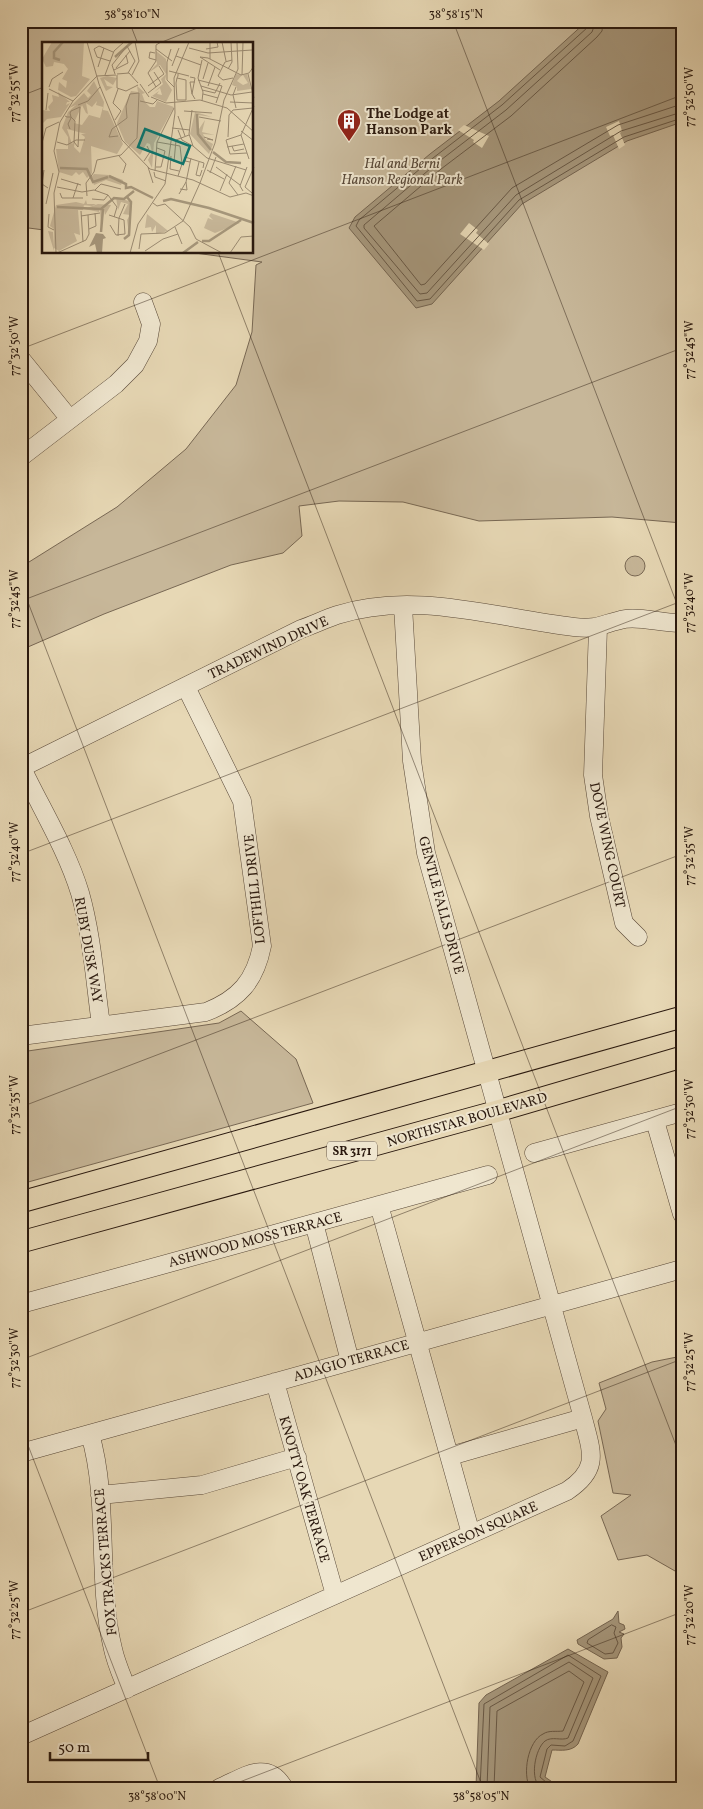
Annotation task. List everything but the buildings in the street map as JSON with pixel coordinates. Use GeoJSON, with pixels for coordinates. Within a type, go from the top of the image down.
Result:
{"type":"FeatureCollection","features":[{"type":"Feature","properties":{"kind":"main road"},"geometry":{"type":"LineString","coordinates":[[21,1202],[682,1017]]}},
{"type":"Feature","properties":{"kind":"main road","name":"NORTHSTAR BOULEVARD"},"geometry":{"type":"LineString","coordinates":[[21,1242],[498,1111],[682,1057]]}},
{"type":"Feature","properties":{"kind":"street"},"geometry":{"type":"LineString","coordinates":[[21,457],[116,384],[135,365],[148,340],[151,324],[143,302]]}},
{"type":"Feature","properties":{"kind":"street"},"geometry":{"type":"LineString","coordinates":[[21,358],[70,418]]}},
{"type":"Feature","properties":{"kind":"street","name":"TRADEWIND DRIVE"},"geometry":{"type":"LineString","coordinates":[[21,768],[302,629],[338,615],[372,608],[403,606],[449,607],[575,628],[598,628],[626,619],[682,623]]}},
{"type":"Feature","properties":{"kind":"street","name":"GENTLE FALLS DRIVE"},"geometry":{"type":"LineString","coordinates":[[403,606],[412,761],[426,853],[498,1111]]}},
{"type":"Feature","properties":{"kind":"street","name":"DOVE WING COURT"},"geometry":{"type":"LineString","coordinates":[[598,628],[593,775],[599,816],[624,923],[638,936]]}},
{"type":"Feature","properties":{"kind":"street","name":"LOFTHILL DRIVE"},"geometry":{"type":"LineString","coordinates":[[21,1036],[206,1012],[222,1005],[251,980],[259,962],[262,946],[242,801],[186,687]]}},
{"type":"Feature","properties":{"kind":"street","name":"RUBY DUSK WAY"},"geometry":{"type":"LineString","coordinates":[[21,768],[71,870],[79,892],[86,915],[101,1025]]}},
{"type":"Feature","properties":{"kind":"street","name":"EPPERSON SQUARE"},"geometry":{"type":"LineString","coordinates":[[21,1736],[566,1491],[581,1482],[589,1471],[592,1454],[498,1111]]}},
{"type":"Feature","properties":{"kind":"street"},"geometry":{"type":"LineString","coordinates":[[534,1154],[682,1112]]}},
{"type":"Feature","properties":{"kind":"street"},"geometry":{"type":"LineString","coordinates":[[655,1121],[682,1214]]}},
{"type":"Feature","properties":{"kind":"street","name":"ASHWOOD MOSS TERRACE"},"geometry":{"type":"LineString","coordinates":[[21,1304],[488,1175]]}},
{"type":"Feature","properties":{"kind":"street"},"geometry":{"type":"LineString","coordinates":[[379,1205],[471,1534]]}},
{"type":"Feature","properties":{"kind":"street"},"geometry":{"type":"LineString","coordinates":[[314,1223],[350,1361]]}},
{"type":"Feature","properties":{"kind":"street","name":"ADAGIO TERRACE"},"geometry":{"type":"LineString","coordinates":[[21,1453],[682,1268]]}},
{"type":"Feature","properties":{"kind":"street","name":"KNOTTY OAK TERRACE"},"geometry":{"type":"LineString","coordinates":[[275,1382],[336,1595]]}},
{"type":"Feature","properties":{"kind":"street"},"geometry":{"type":"LineString","coordinates":[[450,1456],[583,1418]]}},
{"type":"Feature","properties":{"kind":"street","name":"FOX TRACKS TERRACE"},"geometry":{"type":"LineString","coordinates":[[90,1434],[97,1462],[109,1632],[117,1664],[127,1689]]}},
{"type":"Feature","properties":{"kind":"street"},"geometry":{"type":"LineString","coordinates":[[100,1496],[202,1485],[297,1457]]}},
{"type":"Feature","properties":{"kind":"street"},"geometry":{"type":"LineString","coordinates":[[219,1788],[258,1772],[267,1771],[284,1788]]}},
{"type":"Feature","properties":{"kind":"green space","name":"Hal and Berni Hanson Regional Park"},"geometry":{"type":"Polygon","coordinates":[[[21,21],[682,21],[682,523],[612,517],[479,521],[403,502],[339,501],[299,506],[302,536],[283,553],[231,565],[104,614],[21,650],[21,567],[117,507],[186,449],[236,385],[252,332],[256,265],[262,262],[202,254],[254,254],[254,42],[42,42],[42,230],[21,227],[21,21]]]}},
{"type":"Feature","properties":{"kind":"green space"},"geometry":{"type":"Polygon","coordinates":[[[635,556],[642,559],[645,566],[642,573],[635,576],[628,573],[625,566],[628,559],[635,556]]]}},
{"type":"Feature","properties":{"kind":"green space"},"geometry":{"type":"Polygon","coordinates":[[[241,1011],[296,1059],[313,1103],[21,1184],[21,1052],[219,1023],[241,1011]]]}},
{"type":"Feature","properties":{"kind":"green space"},"geometry":{"type":"Polygon","coordinates":[[[682,1356],[682,1556],[675,1571],[647,1555],[618,1560],[601,1516],[631,1495],[613,1493],[598,1421],[606,1409],[599,1383],[652,1362],[682,1356]]]}},
{"type":"Feature","properties":{"kind":"green space"},"geometry":{"type":"Polygon","coordinates":[[[257,1772],[284,1788],[219,1788],[257,1772]]]}},
{"type":"Feature","properties":{"kind":"water"},"geometry":{"type":"Polygon","coordinates":[[[587,21],[682,21],[682,122],[627,141],[522,204],[432,304],[416,308],[349,228],[355,217],[430,154],[499,101],[587,21]]]}},
{"type":"Feature","properties":{"kind":"water"},"geometry":{"type":"Polygon","coordinates":[[[618,1611],[619,1623],[624,1625],[625,1629],[619,1632],[624,1634],[621,1638],[622,1647],[617,1658],[604,1659],[578,1644],[577,1640],[613,1619],[618,1611]]]}},
{"type":"Feature","properties":{"kind":"water"},"geometry":{"type":"Polygon","coordinates":[[[568,1649],[608,1672],[578,1744],[569,1749],[552,1750],[545,1777],[561,1788],[476,1788],[479,1703],[486,1695],[568,1649]]]}},
{"type":"Feature","properties":{"kind":"pier"},"geometry":{"type":"Polygon","coordinates":[[[619,121],[622,131],[620,133],[625,145],[619,149],[613,135],[610,136],[606,127],[619,121]]]}},
{"type":"Feature","properties":{"kind":"pier"},"geometry":{"type":"Polygon","coordinates":[[[464,125],[489,136],[482,148],[473,142],[474,140],[458,130],[464,125]]]}},
{"type":"Feature","properties":{"kind":"pier"},"geometry":{"type":"Polygon","coordinates":[[[469,223],[478,230],[476,233],[489,244],[484,250],[460,234],[469,223]]]}},
{"type":"Feature","properties":{"kind":"place","name":"The Lodge at Hanson Park"},"geometry":{"type":"Point","coordinates":[349,142]}}]}
